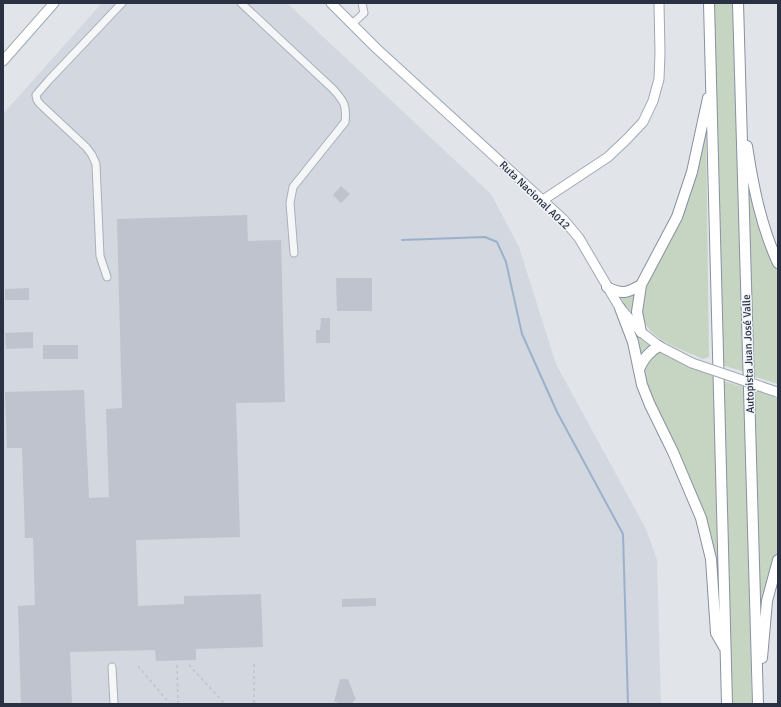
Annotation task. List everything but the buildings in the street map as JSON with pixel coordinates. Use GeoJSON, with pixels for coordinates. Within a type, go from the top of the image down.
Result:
{"type":"FeatureCollection","features":[{"type":"Feature","properties":{"kind":"highway"},"geometry":{"type":"LineString","coordinates":[[709,3],[727,704]]}},
{"type":"Feature","properties":{"kind":"highway","name":"Autopista Juan José Valle"},"geometry":{"type":"LineString","coordinates":[[738,3],[758,702]]}},
{"type":"Feature","properties":{"kind":"highway"},"geometry":{"type":"LineString","coordinates":[[641,332],[637,312],[641,285],[677,217],[692,172],[711,80]]}},
{"type":"Feature","properties":{"kind":"highway"},"geometry":{"type":"LineString","coordinates":[[740,92],[751,171],[760,215],[778,263]]}},
{"type":"Feature","properties":{"kind":"highway"},"geometry":{"type":"LineString","coordinates":[[607,287],[615,292],[627,293],[641,285]]}},
{"type":"Feature","properties":{"kind":"highway"},"geometry":{"type":"LineString","coordinates":[[620,308],[633,342],[642,385],[701,518],[712,559],[716,633],[726,649]]}},
{"type":"Feature","properties":{"kind":"highway"},"geometry":{"type":"LineString","coordinates":[[639,369],[644,358],[652,350],[660,346]]}},
{"type":"Feature","properties":{"kind":"highway"},"geometry":{"type":"LineString","coordinates":[[758,702],[767,601],[778,560]]}},
{"type":"Feature","properties":{"kind":"main road"},"geometry":{"type":"LineString","coordinates":[[3,61],[54,3]]}},
{"type":"Feature","properties":{"kind":"main road"},"geometry":{"type":"LineString","coordinates":[[542,200],[608,157],[627,140],[643,122],[653,101],[659,79],[659,3]]}},
{"type":"Feature","properties":{"kind":"main road","name":"Ruta Nacional A012"},"geometry":{"type":"LineString","coordinates":[[331,4],[563,219],[579,238],[620,308],[641,332],[660,346],[692,363],[777,392]]}},
{"type":"Feature","properties":{"kind":"street"},"geometry":{"type":"LineString","coordinates":[[107,277],[100,256],[96,164],[86,147],[36,100],[36,95],[122,3]]}},
{"type":"Feature","properties":{"kind":"street"},"geometry":{"type":"LineString","coordinates":[[241,3],[333,89],[343,100],[346,111],[345,122],[293,187],[290,203],[294,253]]}},
{"type":"Feature","properties":{"kind":"street"},"geometry":{"type":"LineString","coordinates":[[352,24],[364,13],[362,3]]}},
{"type":"Feature","properties":{"kind":"street"},"geometry":{"type":"LineString","coordinates":[[112,667],[114,704]]}},
{"type":"Feature","properties":{"kind":"path"},"geometry":{"type":"LineString","coordinates":[[254,664],[254,704]]}},
{"type":"Feature","properties":{"kind":"path"},"geometry":{"type":"LineString","coordinates":[[177,665],[178,704]]}},
{"type":"Feature","properties":{"kind":"path"},"geometry":{"type":"LineString","coordinates":[[189,665],[225,704]]}},
{"type":"Feature","properties":{"kind":"path"},"geometry":{"type":"LineString","coordinates":[[138,666],[170,704]]}},
{"type":"Feature","properties":{"kind":"shaded area"},"geometry":{"type":"Polygon","coordinates":[[[102,3],[287,3],[491,194],[519,247],[556,364],[646,529],[657,560],[661,704],[3,704],[3,114],[102,3]]]}},
{"type":"Feature","properties":{"kind":"green space"},"geometry":{"type":"Polygon","coordinates":[[[713,3],[734,3],[745,372],[722,365],[713,3]]]}},
{"type":"Feature","properties":{"kind":"green space"},"geometry":{"type":"Polygon","coordinates":[[[706,133],[709,357],[703,359],[676,348],[658,338],[645,324],[642,309],[645,290],[706,133]]]}},
{"type":"Feature","properties":{"kind":"green space"},"geometry":{"type":"Polygon","coordinates":[[[749,176],[778,269],[778,384],[753,376],[749,176]]]}},
{"type":"Feature","properties":{"kind":"green space"},"geometry":{"type":"Polygon","coordinates":[[[637,292],[632,316],[621,303],[619,295],[626,297],[637,292]]]}},
{"type":"Feature","properties":{"kind":"green space"},"geometry":{"type":"Polygon","coordinates":[[[637,334],[651,344],[640,356],[637,334]]]}},
{"type":"Feature","properties":{"kind":"green space"},"geometry":{"type":"Polygon","coordinates":[[[660,352],[713,373],[719,573],[714,554],[645,379],[645,370],[648,363],[652,357],[660,352]]]}},
{"type":"Feature","properties":{"kind":"green space"},"geometry":{"type":"Polygon","coordinates":[[[723,381],[744,387],[752,704],[732,704],[723,381]]]}},
{"type":"Feature","properties":{"kind":"green space"},"geometry":{"type":"Polygon","coordinates":[[[754,389],[778,397],[778,553],[773,564],[759,629],[754,389]]]}},
{"type":"Feature","properties":{"kind":"waterway"},"geometry":{"type":"LineString","coordinates":[[402,240],[485,237],[497,242],[506,262],[522,334],[557,412],[623,534],[628,704]]}}]}
